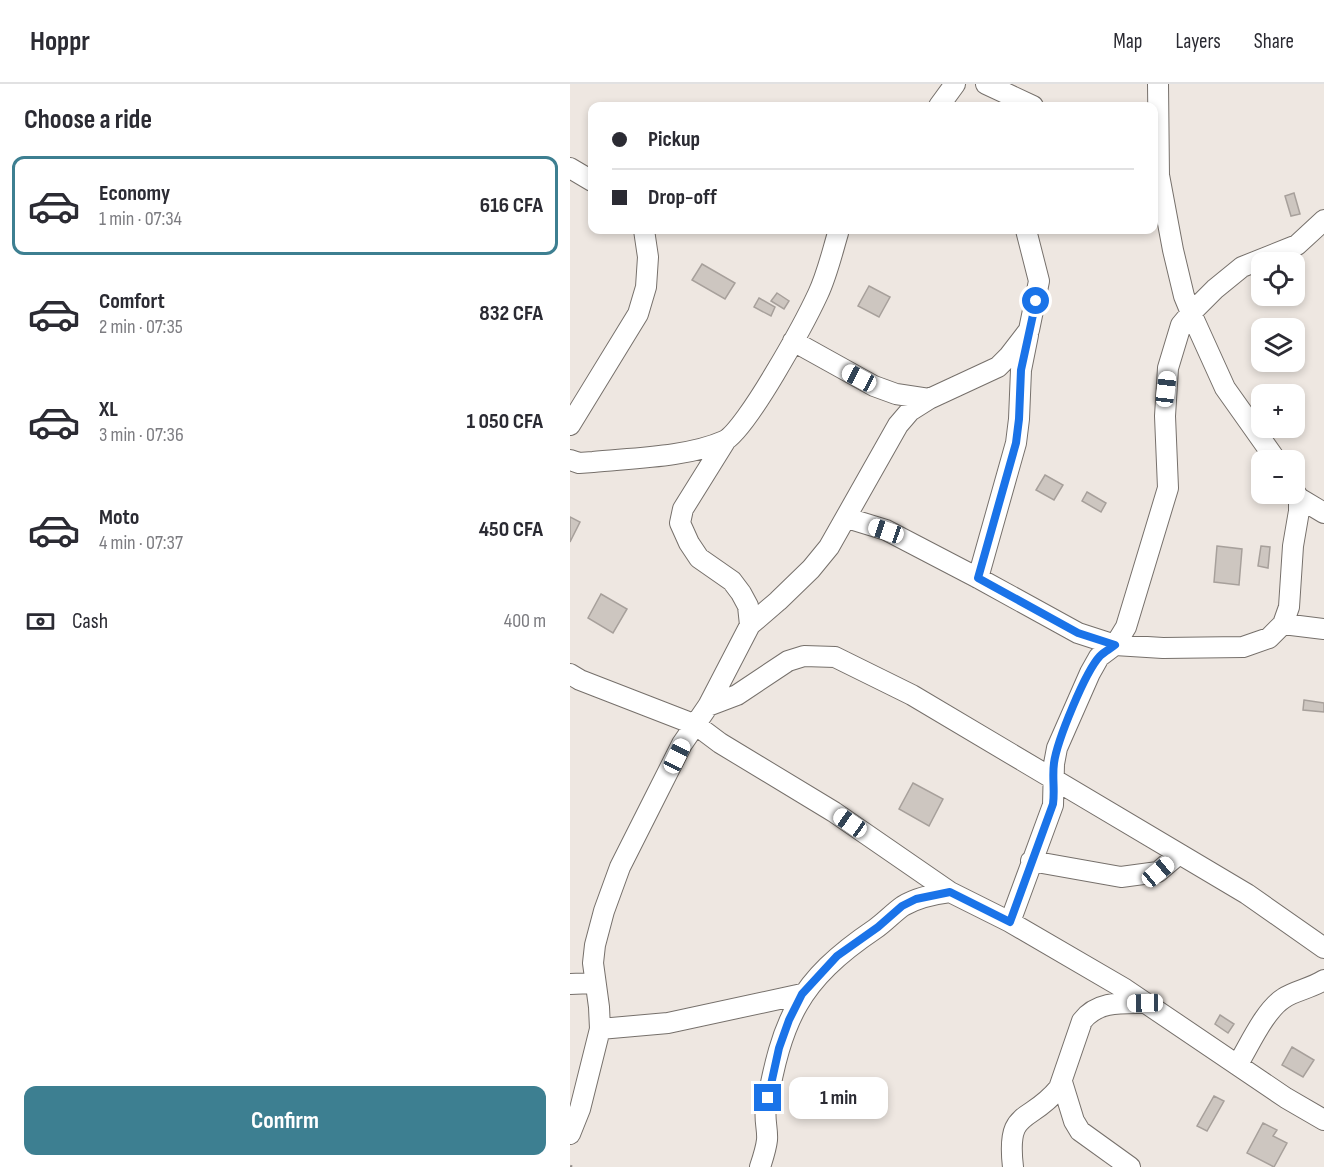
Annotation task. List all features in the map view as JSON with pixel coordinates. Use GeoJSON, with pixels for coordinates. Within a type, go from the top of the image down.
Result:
{"type":"FeatureCollection","features":[{"type":"Feature","properties":{"kind":"street"},"geometry":{"type":"LineString","coordinates":[[942,102],[955,84]]}},
{"type":"Feature","properties":{"kind":"street"},"geometry":{"type":"LineString","coordinates":[[986,84],[1024,102]]}},
{"type":"Feature","properties":{"kind":"street"},"geometry":{"type":"LineString","coordinates":[[1158,84],[1158,102]]}},
{"type":"Feature","properties":{"kind":"street"},"geometry":{"type":"LineString","coordinates":[[570,168],[588,179]]}},
{"type":"Feature","properties":{"kind":"street"},"geometry":{"type":"LineString","coordinates":[[1158,182],[1184,296],[1191,313],[1225,388],[1269,450]]}},
{"type":"Feature","properties":{"kind":"street"},"geometry":{"type":"LineString","coordinates":[[1010,922],[1053,804],[1054,764],[1057,748],[1078,697],[1099,657],[1115,645],[1126,627],[1168,488],[1165,416],[1168,368],[1181,325],[1215,289],[1242,267],[1298,245],[1324,220]]}},
{"type":"Feature","properties":{"kind":"street"},"geometry":{"type":"LineString","coordinates":[[570,425],[638,314],[646,287],[648,257],[645,234]]}},
{"type":"Feature","properties":{"kind":"street"},"geometry":{"type":"LineString","coordinates":[[750,625],[748,606],[741,593],[732,581],[699,558],[689,543],[680,523],[683,509],[726,440],[741,425],[754,406],[793,341],[818,294],[836,234]]}},
{"type":"Feature","properties":{"kind":"street"},"geometry":{"type":"LineString","coordinates":[[978,578],[1016,443],[1021,370],[1040,281],[1027,234]]}},
{"type":"Feature","properties":{"kind":"street"},"geometry":{"type":"LineString","coordinates":[[570,1134],[580,1109],[600,1029],[593,963],[604,911],[620,867],[682,744],[708,706],[750,625],[812,568],[829,547],[898,425],[910,411],[929,399],[998,367],[1029,330]]}},
{"type":"Feature","properties":{"kind":"street"},"geometry":{"type":"LineString","coordinates":[[793,341],[874,386],[896,394],[929,399]]}},
{"type":"Feature","properties":{"kind":"street"},"geometry":{"type":"LineString","coordinates":[[570,460],[579,463],[593,462],[694,450],[726,440]]}},
{"type":"Feature","properties":{"kind":"street"},"geometry":{"type":"LineString","coordinates":[[1305,500],[1324,513]]}},
{"type":"Feature","properties":{"kind":"street"},"geometry":{"type":"LineString","coordinates":[[847,518],[886,531],[1078,633],[1115,645],[1163,648],[1243,647],[1269,638],[1282,624],[1288,607],[1293,546],[1297,530],[1297,504]]}},
{"type":"Feature","properties":{"kind":"street"},"geometry":{"type":"LineString","coordinates":[[1282,624],[1324,629]]}},
{"type":"Feature","properties":{"kind":"street"},"geometry":{"type":"LineString","coordinates":[[708,706],[737,695],[788,661],[804,656],[836,657],[912,695],[1247,894],[1324,948]]}},
{"type":"Feature","properties":{"kind":"street"},"geometry":{"type":"LineString","coordinates":[[570,674],[618,696],[696,724],[720,743],[834,812],[950,892],[1010,922],[1145,1003],[1286,1098],[1324,1120]]}},
{"type":"Feature","properties":{"kind":"street"},"geometry":{"type":"LineString","coordinates":[[1031,861],[1121,877],[1158,872],[1179,854]]}},
{"type":"Feature","properties":{"kind":"street"},"geometry":{"type":"LineString","coordinates":[[760,1167],[767,1141],[766,1109],[779,1048],[802,994],[837,956],[878,927],[902,906],[916,899],[950,892]]}},
{"type":"Feature","properties":{"kind":"street"},"geometry":{"type":"LineString","coordinates":[[1238,1064],[1275,1006],[1285,997],[1324,981]]}},
{"type":"Feature","properties":{"kind":"street"},"geometry":{"type":"LineString","coordinates":[[570,984],[594,983]]}},
{"type":"Feature","properties":{"kind":"street"},"geometry":{"type":"LineString","coordinates":[[600,1029],[668,1023],[802,994]]}},
{"type":"Feature","properties":{"kind":"street"},"geometry":{"type":"LineString","coordinates":[[1013,1167],[1011,1148],[1013,1131],[1018,1121],[1052,1097],[1062,1082],[1082,1021],[1088,1013],[1099,1006],[1145,1003]]}},
{"type":"Feature","properties":{"kind":"street"},"geometry":{"type":"LineString","coordinates":[[1062,1082],[1074,1121],[1080,1131],[1130,1167]]}},
{"type":"Feature","properties":{"kind":"building"},"geometry":{"type":"Polygon","coordinates":[[[1294,193],[1300,214],[1291,216],[1285,196],[1294,193]]]}},
{"type":"Feature","properties":{"kind":"building"},"geometry":{"type":"Polygon","coordinates":[[[702,264],[735,283],[725,299],[692,280],[702,264]]]}},
{"type":"Feature","properties":{"kind":"building"},"geometry":{"type":"Polygon","coordinates":[[[869,286],[890,297],[879,317],[858,306],[869,286]]]}},
{"type":"Feature","properties":{"kind":"building"},"geometry":{"type":"Polygon","coordinates":[[[777,293],[789,301],[784,309],[771,301],[777,293]]]}},
{"type":"Feature","properties":{"kind":"building"},"geometry":{"type":"Polygon","coordinates":[[[759,298],[775,307],[771,316],[754,307],[759,298]]]}},
{"type":"Feature","properties":{"kind":"building"},"geometry":{"type":"Polygon","coordinates":[[[1045,475],[1063,485],[1054,500],[1036,490],[1045,475]]]}},
{"type":"Feature","properties":{"kind":"building"},"geometry":{"type":"Polygon","coordinates":[[[1087,492],[1106,503],[1101,512],[1082,501],[1087,492]]]}},
{"type":"Feature","properties":{"kind":"building"},"geometry":{"type":"Polygon","coordinates":[[[570,517],[580,522],[570,542],[570,517]]]}},
{"type":"Feature","properties":{"kind":"building"},"geometry":{"type":"Polygon","coordinates":[[[1217,546],[1242,549],[1239,585],[1214,582],[1217,546]]]}},
{"type":"Feature","properties":{"kind":"building"},"geometry":{"type":"Polygon","coordinates":[[[1261,546],[1270,547],[1268,568],[1258,566],[1261,546]]]}},
{"type":"Feature","properties":{"kind":"building"},"geometry":{"type":"Polygon","coordinates":[[[601,594],[627,609],[613,633],[588,618],[601,594]]]}},
{"type":"Feature","properties":{"kind":"building"},"geometry":{"type":"Polygon","coordinates":[[[1304,700],[1324,703],[1324,712],[1303,710],[1304,700]]]}},
{"type":"Feature","properties":{"kind":"building"},"geometry":{"type":"Polygon","coordinates":[[[913,783],[943,799],[929,826],[899,809],[913,783]]]}},
{"type":"Feature","properties":{"kind":"building"},"geometry":{"type":"Polygon","coordinates":[[[1220,1015],[1234,1024],[1228,1033],[1215,1024],[1220,1015]]]}},
{"type":"Feature","properties":{"kind":"building"},"geometry":{"type":"Polygon","coordinates":[[[1292,1047],[1314,1060],[1303,1077],[1282,1065],[1292,1047]]]}},
{"type":"Feature","properties":{"kind":"building"},"geometry":{"type":"Polygon","coordinates":[[[1214,1096],[1224,1101],[1207,1131],[1197,1126],[1214,1096]]]}},
{"type":"Feature","properties":{"kind":"building"},"geometry":{"type":"Polygon","coordinates":[[[1263,1123],[1277,1130],[1273,1136],[1287,1143],[1274,1167],[1247,1153],[1263,1123]]]}},
{"type":"Feature","properties":{"kind":"route"},"geometry":{"type":"LineString","coordinates":[[768,1098],[779,1048],[802,994],[837,956],[878,927],[902,906],[929,895],[950,892],[1010,922],[1053,804],[1054,764],[1057,748],[1078,697],[1099,657],[1115,645],[1078,633],[978,578],[1016,443],[1021,370],[1036,301]]}}]}
